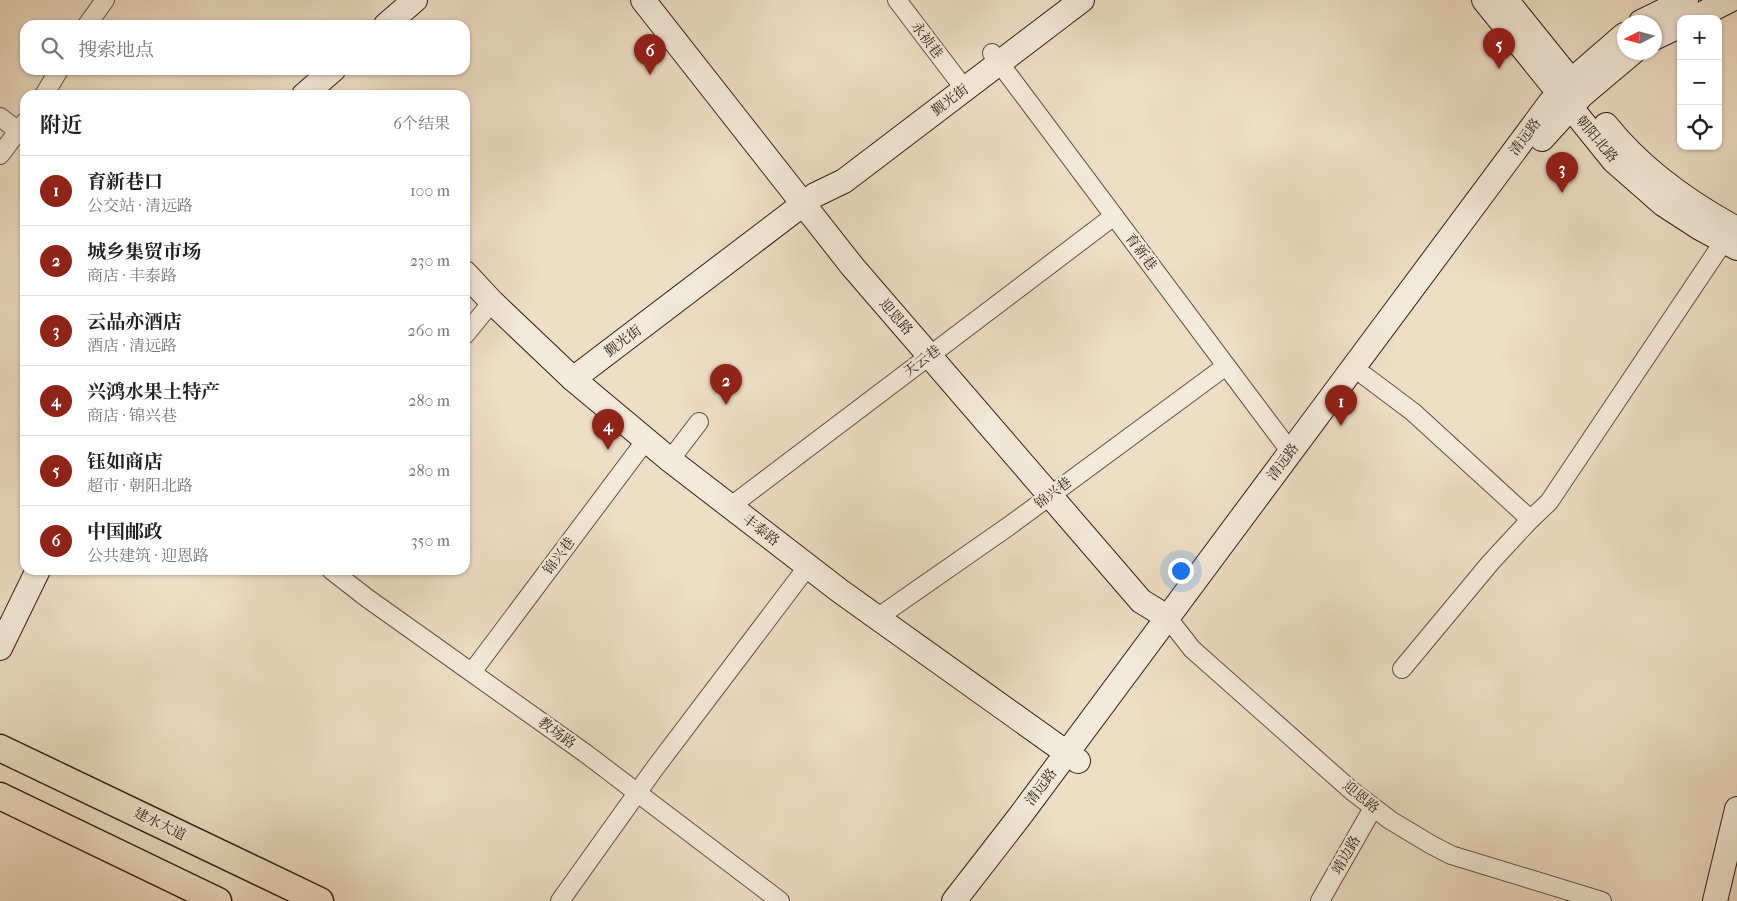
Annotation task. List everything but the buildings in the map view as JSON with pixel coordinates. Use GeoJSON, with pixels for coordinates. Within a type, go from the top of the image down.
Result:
{"type":"FeatureCollection","features":[{"type":"Feature","properties":{"kind":"main road","name":"建水大道"},"geometry":{"type":"LineString","coordinates":[[0,748],[320,901]]}},
{"type":"Feature","properties":{"kind":"main road"},"geometry":{"type":"LineString","coordinates":[[0,796],[218,901]]}},
{"type":"Feature","properties":{"kind":"street"},"geometry":{"type":"LineString","coordinates":[[91,20],[105,0]]}},
{"type":"Feature","properties":{"kind":"street"},"geometry":{"type":"LineString","coordinates":[[392,20],[415,0]]}},
{"type":"Feature","properties":{"kind":"street","name":"迎恩路"},"geometry":{"type":"LineString","coordinates":[[643,0],[809,200],[864,256],[935,351],[1056,491],[1154,592],[1172,623],[1192,648],[1373,808],[1410,833],[1451,855],[1602,901]]}},
{"type":"Feature","properties":{"kind":"street","name":"迎恩路"},"geometry":{"type":"LineString","coordinates":[[663,0],[809,200]]}},
{"type":"Feature","properties":{"kind":"street","name":"永祯巷"},"geometry":{"type":"LineString","coordinates":[[898,0],[957,79]]}},
{"type":"Feature","properties":{"kind":"street","name":"觐光街"},"geometry":{"type":"LineString","coordinates":[[574,379],[809,200],[844,181],[996,58],[1061,0]]}},
{"type":"Feature","properties":{"kind":"street","name":"觐光街"},"geometry":{"type":"LineString","coordinates":[[809,200],[836,171],[957,79],[996,58],[1082,0]]}},
{"type":"Feature","properties":{"kind":"street","name":"朝阳北路"},"geometry":{"type":"LineString","coordinates":[[1484,0],[1571,94]]}},
{"type":"Feature","properties":{"kind":"street","name":"朝阳北路"},"geometry":{"type":"LineString","coordinates":[[1506,0],[1571,94],[1614,161],[1663,204],[1700,228],[1733,239]]}},
{"type":"Feature","properties":{"kind":"street"},"geometry":{"type":"LineString","coordinates":[[1655,15],[1686,0]]}},
{"type":"Feature","properties":{"kind":"street"},"geometry":{"type":"LineString","coordinates":[[1700,15],[1730,0]]}},
{"type":"Feature","properties":{"kind":"street"},"geometry":{"type":"LineString","coordinates":[[1662,34],[1677,27]]}},
{"type":"Feature","properties":{"kind":"street","name":"清远路"},"geometry":{"type":"LineString","coordinates":[[954,901],[1072,757],[1172,623],[1365,376],[1548,131],[1571,94],[1617,43]]}},
{"type":"Feature","properties":{"kind":"street","name":"育新巷"},"geometry":{"type":"LineString","coordinates":[[996,58],[1290,451]]}},
{"type":"Feature","properties":{"kind":"street","name":"清远路"},"geometry":{"type":"LineString","coordinates":[[1172,623],[1290,451],[1550,104],[1571,94],[1621,60]]}},
{"type":"Feature","properties":{"kind":"street"},"geometry":{"type":"LineString","coordinates":[[47,90],[56,75]]}},
{"type":"Feature","properties":{"kind":"street"},"geometry":{"type":"LineString","coordinates":[[310,90],[327,75]]}},
{"type":"Feature","properties":{"kind":"street"},"geometry":{"type":"LineString","coordinates":[[0,117],[13,127],[20,128]]}},
{"type":"Feature","properties":{"kind":"street"},"geometry":{"type":"LineString","coordinates":[[0,155],[20,132]]}},
{"type":"Feature","properties":{"kind":"street","name":"天云巷"},"geometry":{"type":"LineString","coordinates":[[731,506],[1114,216]]}},
{"type":"Feature","properties":{"kind":"street"},"geometry":{"type":"LineString","coordinates":[[1402,669],[1491,562],[1530,519],[1549,502],[1733,239]]}},
{"type":"Feature","properties":{"kind":"street","name":"丰泰路"},"geometry":{"type":"LineString","coordinates":[[470,278],[492,302],[574,379],[670,460],[877,618],[1072,757]]}},
{"type":"Feature","properties":{"kind":"street"},"geometry":{"type":"LineString","coordinates":[[470,329],[492,302]]}},
{"type":"Feature","properties":{"kind":"street","name":"锦兴巷"},"geometry":{"type":"LineString","coordinates":[[877,618],[1056,491],[1226,366]]}},
{"type":"Feature","properties":{"kind":"street"},"geometry":{"type":"LineString","coordinates":[[1365,376],[1413,412],[1530,519]]}},
{"type":"Feature","properties":{"kind":"street"},"geometry":{"type":"LineString","coordinates":[[670,460],[698,422]]}},
{"type":"Feature","properties":{"kind":"street","name":"锦兴巷"},"geometry":{"type":"LineString","coordinates":[[472,672],[646,440]]}},
{"type":"Feature","properties":{"kind":"street"},"geometry":{"type":"LineString","coordinates":[[560,901],[638,793],[808,566]]}},
{"type":"Feature","properties":{"kind":"street"},"geometry":{"type":"LineString","coordinates":[[0,648],[36,575]]}},
{"type":"Feature","properties":{"kind":"street","name":"教场路"},"geometry":{"type":"LineString","coordinates":[[337,575],[585,753],[780,901]]}},
{"type":"Feature","properties":{"kind":"street","name":"清远路"},"geometry":{"type":"LineString","coordinates":[[975,901],[1072,757]]}},
{"type":"Feature","properties":{"kind":"street","name":"靖边路"},"geometry":{"type":"LineString","coordinates":[[1320,901],[1373,808]]}},
{"type":"Feature","properties":{"kind":"street"},"geometry":{"type":"LineString","coordinates":[[1715,901],[1737,810]]}},
{"type":"Feature","properties":{"kind":"place","name":"钰如商店"},"geometry":{"type":"Point","coordinates":[1499,69]}},
{"type":"Feature","properties":{"kind":"place","name":"中国邮政"},"geometry":{"type":"Point","coordinates":[650,75]}},
{"type":"Feature","properties":{"kind":"place","name":"云品亦酒店"},"geometry":{"type":"Point","coordinates":[1562,193]}},
{"type":"Feature","properties":{"kind":"place","name":"城乡集贸市场"},"geometry":{"type":"Point","coordinates":[726,405]}},
{"type":"Feature","properties":{"kind":"place","name":"育新巷口"},"geometry":{"type":"Point","coordinates":[1341,426]}},
{"type":"Feature","properties":{"kind":"place","name":"兴鸿水果土特产"},"geometry":{"type":"Point","coordinates":[608,450]}}]}
